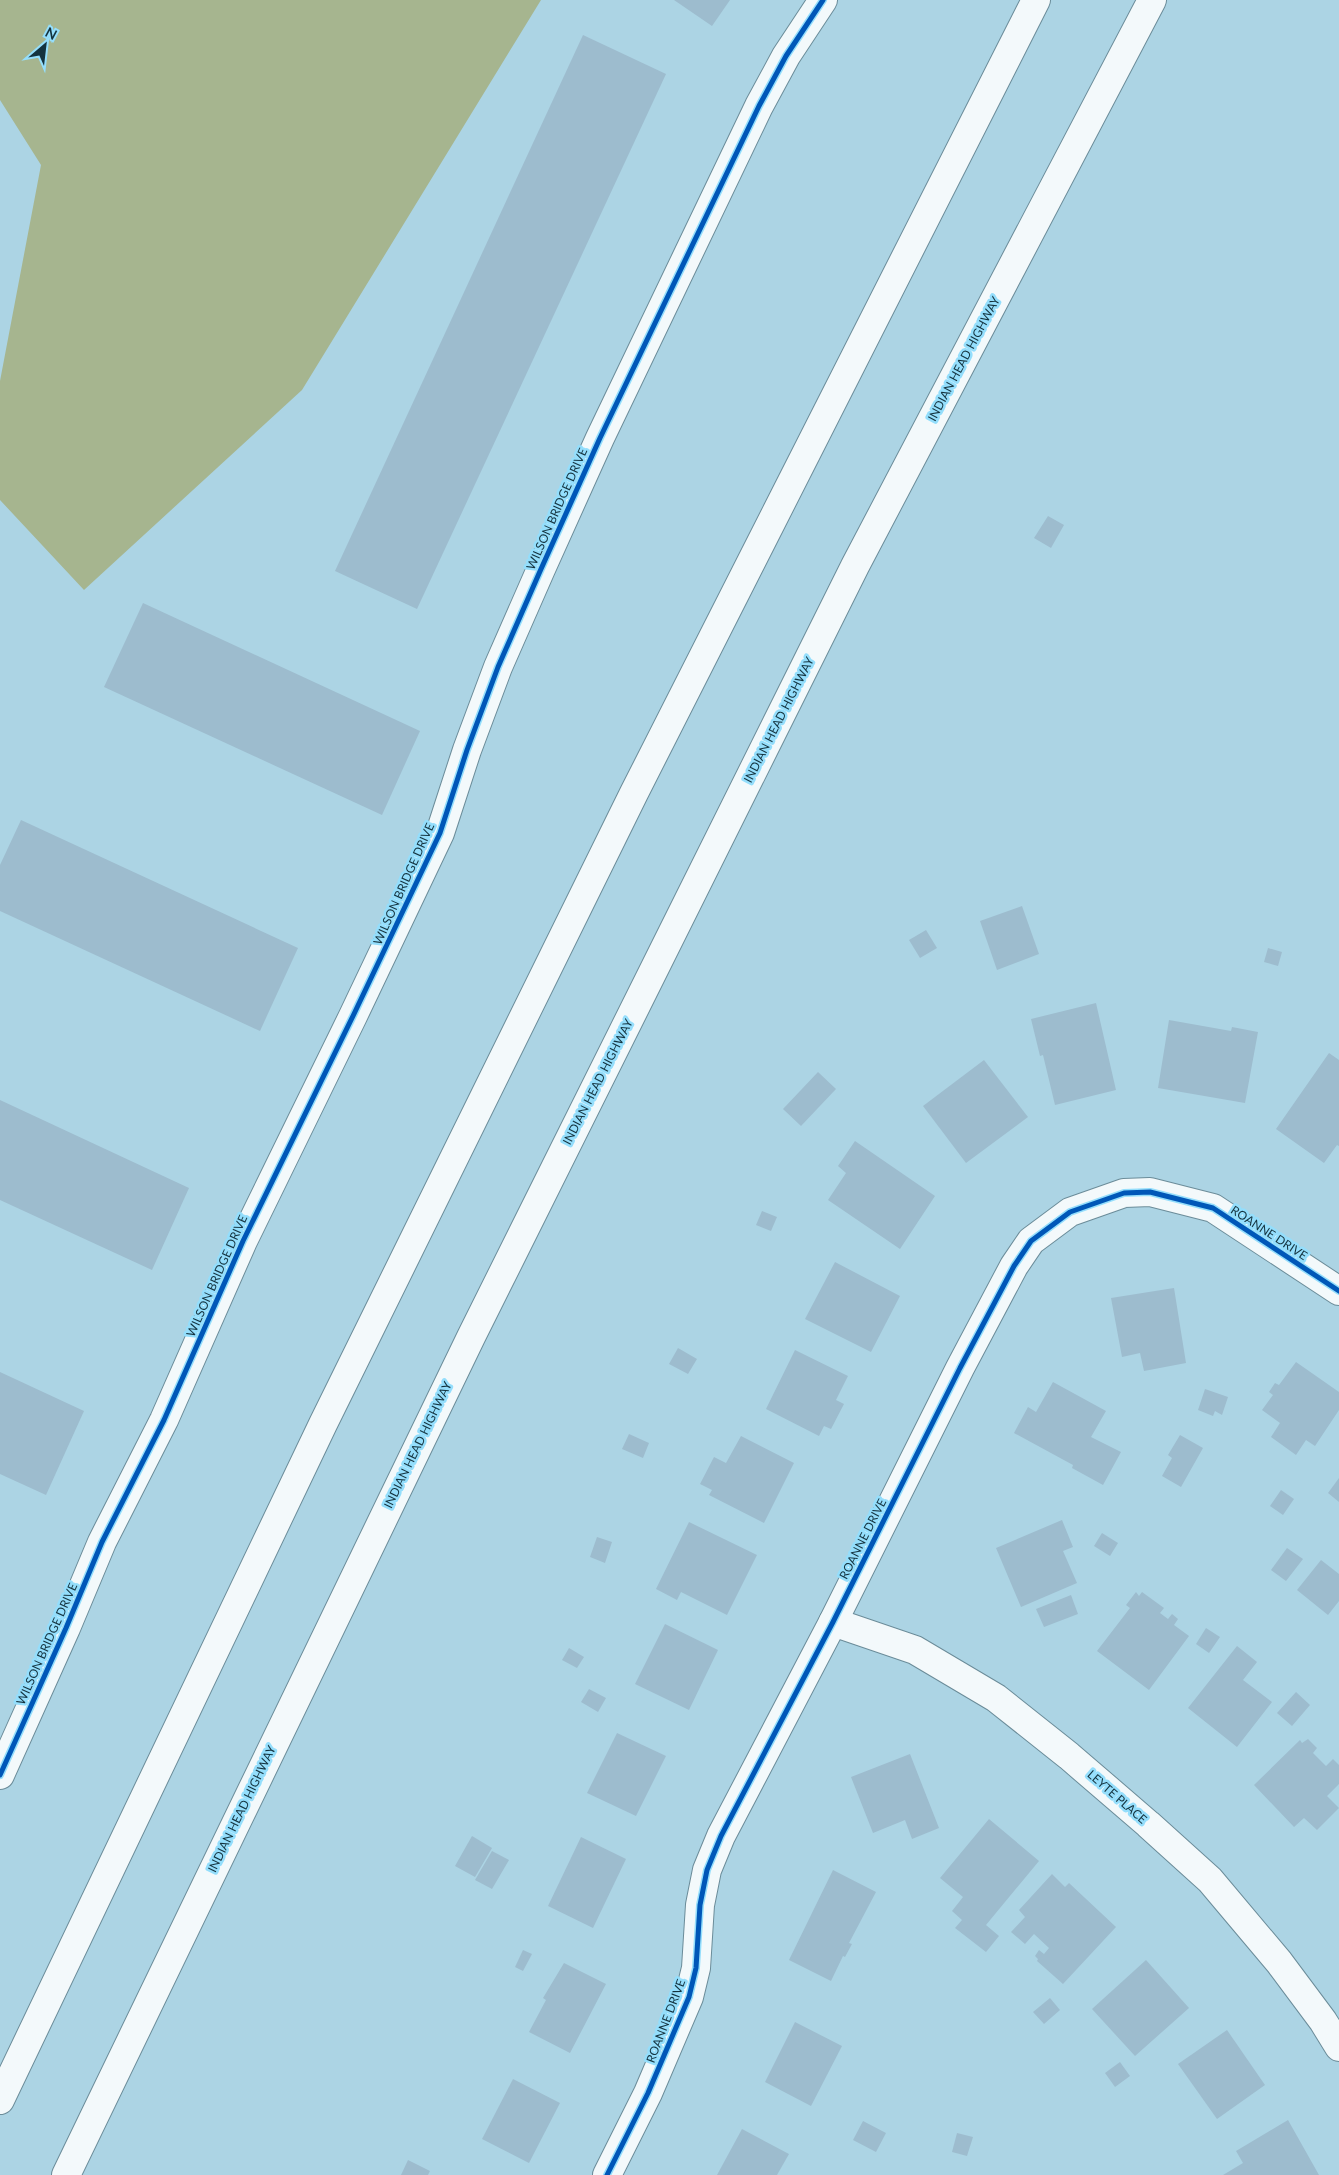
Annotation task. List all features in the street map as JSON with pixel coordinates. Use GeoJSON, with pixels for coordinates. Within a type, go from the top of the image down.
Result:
{"type":"FeatureCollection","features":[{"type":"Feature","properties":{"kind":"main road","name":"WILSON BRIDGE DRIVE"},"geometry":{"type":"LineString","coordinates":[[0,1775],[66,1628],[102,1542],[164,1420],[244,1241],[374,974],[440,833],[467,750],[498,668],[596,447],[759,106],[786,56],[823,0]]}},
{"type":"Feature","properties":{"kind":"main road"},"geometry":{"type":"LineString","coordinates":[[0,2100],[327,1415],[639,784],[1036,0]]}},
{"type":"Feature","properties":{"kind":"main road","name":"INDIAN HEAD HIGHWAY"},"geometry":{"type":"LineString","coordinates":[[66,2175],[484,1310],[851,575],[1152,0]]}},
{"type":"Feature","properties":{"kind":"main road","name":"ROANNE DRIVE"},"geometry":{"type":"LineString","coordinates":[[607,2175],[648,2093],[689,1997],[696,1968],[700,1905],[707,1870],[721,1836],[833,1622],[960,1368],[1014,1266],[1030,1241],[1070,1212],[1124,1193],[1150,1192],[1213,1208],[1339,1291]]}},
{"type":"Feature","properties":{"kind":"main road","name":"LEYTE PLACE"},"geometry":{"type":"LineString","coordinates":[[833,1622],[914,1650],[996,1698],[1069,1756],[1210,1880],[1279,1962],[1322,2020],[1339,2047]]}},
{"type":"Feature","properties":{"kind":"green space"},"geometry":{"type":"Polygon","coordinates":[[[0,0],[541,0],[302,390],[84,590],[0,500],[0,381],[41,165],[0,100],[0,0]]]}},
{"type":"Feature","properties":{"kind":"building"},"geometry":{"type":"Polygon","coordinates":[[[674,0],[730,0],[712,26],[674,0]]]}},
{"type":"Feature","properties":{"kind":"building"},"geometry":{"type":"Polygon","coordinates":[[[583,35],[666,74],[417,609],[335,571],[583,35]]]}},
{"type":"Feature","properties":{"kind":"building"},"geometry":{"type":"Polygon","coordinates":[[[1048,516],[1064,525],[1051,548],[1034,538],[1048,516]]]}},
{"type":"Feature","properties":{"kind":"building"},"geometry":{"type":"Polygon","coordinates":[[[143,603],[420,731],[382,815],[104,687],[143,603]]]}},
{"type":"Feature","properties":{"kind":"building"},"geometry":{"type":"Polygon","coordinates":[[[21,820],[298,948],[260,1031],[0,911],[0,865],[21,820]]]}},
{"type":"Feature","properties":{"kind":"building"},"geometry":{"type":"Polygon","coordinates":[[[1022,906],[1039,954],[997,970],[980,921],[1022,906]]]}},
{"type":"Feature","properties":{"kind":"building"},"geometry":{"type":"Polygon","coordinates":[[[926,930],[937,948],[920,958],[909,940],[926,930]]]}},
{"type":"Feature","properties":{"kind":"building"},"geometry":{"type":"Polygon","coordinates":[[[1268,948],[1282,952],[1278,966],[1264,962],[1268,948]]]}},
{"type":"Feature","properties":{"kind":"building"},"geometry":{"type":"Polygon","coordinates":[[[1096,1003],[1116,1090],[1055,1105],[1043,1055],[1040,1056],[1031,1019],[1096,1003]]]}},
{"type":"Feature","properties":{"kind":"building"},"geometry":{"type":"Polygon","coordinates":[[[1169,1020],[1231,1031],[1232,1027],[1258,1032],[1245,1103],[1158,1088],[1169,1020]]]}},
{"type":"Feature","properties":{"kind":"building"},"geometry":{"type":"Polygon","coordinates":[[[1329,1053],[1339,1060],[1339,1146],[1337,1145],[1324,1163],[1276,1129],[1329,1053]]]}},
{"type":"Feature","properties":{"kind":"building"},"geometry":{"type":"Polygon","coordinates":[[[984,1060],[1028,1117],[966,1163],[923,1106],[984,1060]]]}},
{"type":"Feature","properties":{"kind":"building"},"geometry":{"type":"Polygon","coordinates":[[[818,1072],[836,1089],[801,1126],[783,1109],[818,1072]]]}},
{"type":"Feature","properties":{"kind":"building"},"geometry":{"type":"Polygon","coordinates":[[[0,1100],[189,1188],[152,1270],[0,1200],[0,1100]]]}},
{"type":"Feature","properties":{"kind":"building"},"geometry":{"type":"Polygon","coordinates":[[[855,1141],[935,1196],[900,1249],[828,1200],[846,1173],[838,1166],[855,1141]]]}},
{"type":"Feature","properties":{"kind":"building"},"geometry":{"type":"Polygon","coordinates":[[[762,1211],[777,1217],[771,1231],[756,1225],[762,1211]]]}},
{"type":"Feature","properties":{"kind":"building"},"geometry":{"type":"Polygon","coordinates":[[[835,1262],[900,1296],[871,1352],[805,1319],[835,1262]]]}},
{"type":"Feature","properties":{"kind":"building"},"geometry":{"type":"Polygon","coordinates":[[[1174,1288],[1186,1363],[1144,1371],[1140,1353],[1122,1357],[1111,1298],[1174,1288]]]}},
{"type":"Feature","properties":{"kind":"building"},"geometry":{"type":"Polygon","coordinates":[[[678,1348],[697,1359],[688,1374],[669,1364],[678,1348]]]}},
{"type":"Feature","properties":{"kind":"building"},"geometry":{"type":"Polygon","coordinates":[[[795,1350],[848,1376],[836,1400],[844,1404],[831,1429],[824,1426],[819,1436],[766,1409],[795,1350]]]}},
{"type":"Feature","properties":{"kind":"building"},"geometry":{"type":"Polygon","coordinates":[[[1296,1362],[1339,1392],[1339,1410],[1315,1446],[1306,1440],[1296,1455],[1271,1437],[1280,1423],[1262,1410],[1273,1395],[1269,1392],[1275,1383],[1279,1385],[1296,1362]]]}},
{"type":"Feature","properties":{"kind":"building"},"geometry":{"type":"Polygon","coordinates":[[[0,1372],[84,1411],[46,1495],[0,1474],[0,1372]]]}},
{"type":"Feature","properties":{"kind":"building"},"geometry":{"type":"Polygon","coordinates":[[[1053,1382],[1106,1411],[1091,1437],[1121,1452],[1103,1485],[1072,1468],[1073,1465],[1014,1433],[1028,1407],[1036,1412],[1053,1382]]]}},
{"type":"Feature","properties":{"kind":"building"},"geometry":{"type":"Polygon","coordinates":[[[1205,1389],[1228,1397],[1222,1415],[1215,1411],[1213,1416],[1198,1410],[1205,1389]]]}},
{"type":"Feature","properties":{"kind":"building"},"geometry":{"type":"Polygon","coordinates":[[[629,1434],[649,1443],[643,1458],[622,1449],[629,1434]]]}},
{"type":"Feature","properties":{"kind":"building"},"geometry":{"type":"Polygon","coordinates":[[[1180,1435],[1203,1448],[1181,1487],[1162,1476],[1172,1458],[1168,1455],[1180,1435]]]}},
{"type":"Feature","properties":{"kind":"building"},"geometry":{"type":"Polygon","coordinates":[[[741,1436],[794,1463],[764,1523],[709,1495],[712,1490],[700,1484],[714,1457],[726,1463],[741,1436]]]}},
{"type":"Feature","properties":{"kind":"building"},"geometry":{"type":"Polygon","coordinates":[[[1339,1478],[1339,1502],[1328,1493],[1339,1478]]]}},
{"type":"Feature","properties":{"kind":"building"},"geometry":{"type":"Polygon","coordinates":[[[1281,1490],[1294,1499],[1283,1515],[1270,1506],[1281,1490]]]}},
{"type":"Feature","properties":{"kind":"building"},"geometry":{"type":"Polygon","coordinates":[[[1062,1520],[1073,1547],[1063,1551],[1077,1583],[1021,1607],[996,1548],[1062,1520]]]}},
{"type":"Feature","properties":{"kind":"building"},"geometry":{"type":"Polygon","coordinates":[[[689,1522],[757,1555],[727,1615],[681,1592],[677,1600],[656,1589],[689,1522]]]}},
{"type":"Feature","properties":{"kind":"building"},"geometry":{"type":"Polygon","coordinates":[[[1102,1533],[1118,1543],[1110,1556],[1094,1546],[1102,1533]]]}},
{"type":"Feature","properties":{"kind":"building"},"geometry":{"type":"Polygon","coordinates":[[[597,1537],[612,1542],[605,1563],[590,1557],[597,1537]]]}},
{"type":"Feature","properties":{"kind":"building"},"geometry":{"type":"Polygon","coordinates":[[[1287,1548],[1303,1559],[1286,1581],[1271,1570],[1287,1548]]]}},
{"type":"Feature","properties":{"kind":"building"},"geometry":{"type":"Polygon","coordinates":[[[1321,1560],[1339,1574],[1339,1601],[1328,1615],[1297,1590],[1321,1560]]]}},
{"type":"Feature","properties":{"kind":"building"},"geometry":{"type":"Polygon","coordinates":[[[1136,1592],[1139,1596],[1142,1592],[1164,1608],[1160,1613],[1168,1619],[1172,1614],[1178,1619],[1174,1625],[1189,1636],[1149,1690],[1097,1651],[1130,1608],[1126,1605],[1136,1592]]]}},
{"type":"Feature","properties":{"kind":"building"},"geometry":{"type":"Polygon","coordinates":[[[1071,1595],[1078,1614],[1044,1627],[1036,1609],[1071,1595]]]}},
{"type":"Feature","properties":{"kind":"building"},"geometry":{"type":"Polygon","coordinates":[[[665,1624],[718,1650],[689,1710],[635,1684],[665,1624]]]}},
{"type":"Feature","properties":{"kind":"building"},"geometry":{"type":"Polygon","coordinates":[[[1206,1628],[1220,1637],[1209,1653],[1196,1644],[1206,1628]]]}},
{"type":"Feature","properties":{"kind":"building"},"geometry":{"type":"Polygon","coordinates":[[[1237,1646],[1257,1662],[1243,1680],[1272,1702],[1237,1747],[1188,1708],[1237,1646]]]}},
{"type":"Feature","properties":{"kind":"building"},"geometry":{"type":"Polygon","coordinates":[[[569,1648],[584,1657],[577,1668],[562,1660],[569,1648]]]}},
{"type":"Feature","properties":{"kind":"building"},"geometry":{"type":"Polygon","coordinates":[[[589,1689],[606,1698],[598,1712],[581,1702],[589,1689]]]}},
{"type":"Feature","properties":{"kind":"building"},"geometry":{"type":"Polygon","coordinates":[[[1296,1692],[1310,1705],[1292,1726],[1277,1713],[1296,1692]]]}},
{"type":"Feature","properties":{"kind":"building"},"geometry":{"type":"Polygon","coordinates":[[[617,1733],[666,1756],[636,1816],[587,1793],[617,1733]]]}},
{"type":"Feature","properties":{"kind":"building"},"geometry":{"type":"Polygon","coordinates":[[[1308,1739],[1317,1748],[1313,1753],[1326,1766],[1333,1759],[1339,1765],[1339,1784],[1327,1796],[1339,1808],[1317,1830],[1304,1818],[1294,1827],[1254,1785],[1300,1740],[1302,1743],[1308,1739]]]}},
{"type":"Feature","properties":{"kind":"building"},"geometry":{"type":"Polygon","coordinates":[[[910,1754],[939,1828],[912,1839],[905,1820],[873,1833],[851,1777],[910,1754]]]}},
{"type":"Feature","properties":{"kind":"building"},"geometry":{"type":"Polygon","coordinates":[[[989,1819],[1039,1861],[986,1925],[999,1936],[986,1952],[955,1928],[962,1920],[952,1911],[963,1897],[940,1878],[989,1819]]]}},
{"type":"Feature","properties":{"kind":"building"},"geometry":{"type":"Polygon","coordinates":[[[472,1836],[492,1848],[475,1877],[455,1866],[472,1836]]]}},
{"type":"Feature","properties":{"kind":"building"},"geometry":{"type":"Polygon","coordinates":[[[581,1837],[626,1859],[593,1928],[548,1906],[581,1837]]]}},
{"type":"Feature","properties":{"kind":"building"},"geometry":{"type":"Polygon","coordinates":[[[492,1851],[509,1860],[492,1889],[475,1880],[492,1851]]]}},
{"type":"Feature","properties":{"kind":"building"},"geometry":{"type":"Polygon","coordinates":[[[833,1870],[876,1892],[849,1943],[852,1944],[845,1957],[843,1956],[831,1981],[789,1960],[833,1870]]]}},
{"type":"Feature","properties":{"kind":"building"},"geometry":{"type":"Polygon","coordinates":[[[1052,1874],[1065,1887],[1069,1883],[1116,1927],[1063,1984],[1037,1961],[1038,1959],[1035,1956],[1039,1950],[1044,1954],[1049,1948],[1034,1934],[1025,1944],[1011,1932],[1025,1917],[1019,1910],[1052,1874]]]}},
{"type":"Feature","properties":{"kind":"building"},"geometry":{"type":"Polygon","coordinates":[[[523,1950],[532,1954],[523,1971],[515,1967],[523,1950]]]}},
{"type":"Feature","properties":{"kind":"building"},"geometry":{"type":"Polygon","coordinates":[[[1146,1960],[1189,2008],[1135,2056],[1092,2009],[1146,1960]]]}},
{"type":"Feature","properties":{"kind":"building"},"geometry":{"type":"Polygon","coordinates":[[[564,1963],[606,1984],[570,2053],[529,2032],[546,2000],[543,1998],[564,1963]]]}},
{"type":"Feature","properties":{"kind":"building"},"geometry":{"type":"Polygon","coordinates":[[[1050,1998],[1060,2010],[1044,2024],[1033,2012],[1050,1998]]]}},
{"type":"Feature","properties":{"kind":"building"},"geometry":{"type":"Polygon","coordinates":[[[795,2022],[842,2046],[811,2106],[765,2082],[795,2022]]]}},
{"type":"Feature","properties":{"kind":"building"},"geometry":{"type":"Polygon","coordinates":[[[1227,2030],[1265,2085],[1217,2119],[1178,2064],[1227,2030]]]}},
{"type":"Feature","properties":{"kind":"building"},"geometry":{"type":"Polygon","coordinates":[[[1120,2062],[1130,2076],[1115,2087],[1105,2073],[1120,2062]]]}},
{"type":"Feature","properties":{"kind":"building"},"geometry":{"type":"Polygon","coordinates":[[[513,2079],[560,2103],[529,2163],[482,2139],[513,2079]]]}},
{"type":"Feature","properties":{"kind":"building"},"geometry":{"type":"Polygon","coordinates":[[[1288,2120],[1319,2175],[1223,2175],[1243,2163],[1236,2151],[1288,2120]]]}},
{"type":"Feature","properties":{"kind":"building"},"geometry":{"type":"Polygon","coordinates":[[[863,2121],[886,2133],[876,2152],[853,2140],[863,2121]]]}},
{"type":"Feature","properties":{"kind":"building"},"geometry":{"type":"Polygon","coordinates":[[[742,2129],[789,2154],[777,2175],[717,2175],[742,2129]]]}},
{"type":"Feature","properties":{"kind":"building"},"geometry":{"type":"Polygon","coordinates":[[[957,2133],[973,2137],[967,2156],[952,2152],[957,2133]]]}},
{"type":"Feature","properties":{"kind":"building"},"geometry":{"type":"Polygon","coordinates":[[[408,2160],[430,2171],[428,2175],[401,2175],[408,2160]]]}},
{"type":"Feature","properties":{"kind":"cycle path"},"geometry":{"type":"LineString","coordinates":[[0,1775],[66,1628],[102,1542],[164,1420],[243,1241],[440,833],[467,750],[498,667],[600,438],[759,106],[786,56],[823,0]]}},
{"type":"Feature","properties":{"kind":"cycle path"},"geometry":{"type":"LineString","coordinates":[[607,2175],[648,2093],[689,1997],[696,1968],[700,1905],[707,1870],[721,1836],[833,1622],[960,1368],[1014,1266],[1031,1241],[1070,1212],[1124,1193],[1150,1192],[1213,1208],[1339,1291]]}}]}
